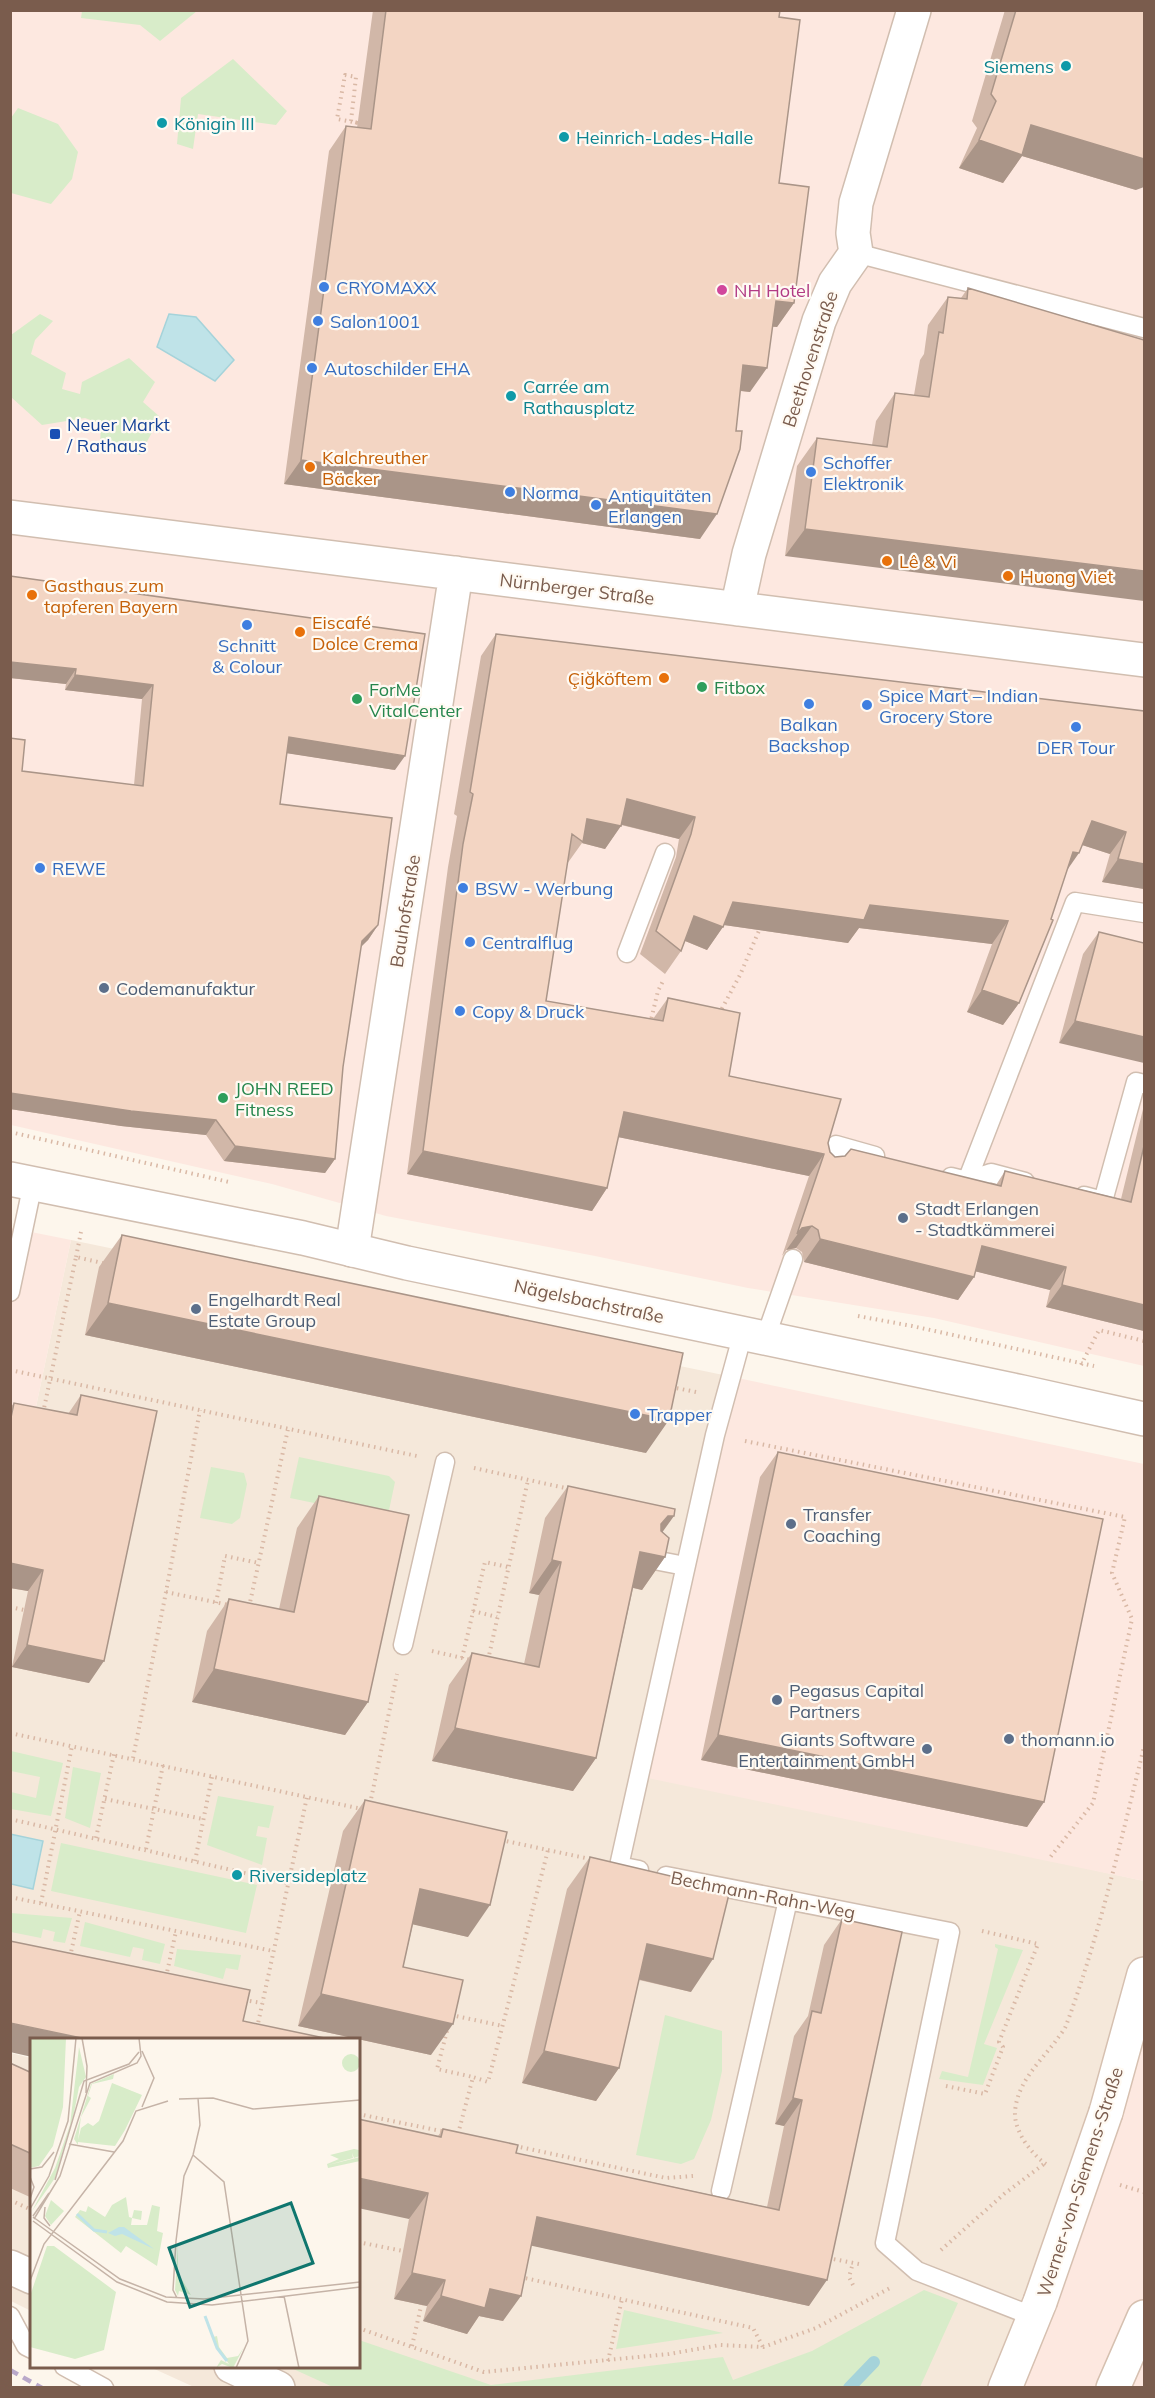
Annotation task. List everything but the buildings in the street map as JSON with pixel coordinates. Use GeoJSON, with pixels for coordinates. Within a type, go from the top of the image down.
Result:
{"type":"FeatureCollection","features":[{"type":"Feature","properties":{"kind":"street"},"geometry":{"type":"LineString","coordinates":[[856,253],[853,233],[856,203],[914,10]]}},
{"type":"Feature","properties":{"kind":"street","name":"Beethovenstraße"},"geometry":{"type":"LineString","coordinates":[[738,609],[749,554],[819,321],[835,283],[856,253]]}},
{"type":"Feature","properties":{"kind":"street","name":"Nürnberger Straße"},"geometry":{"type":"LineString","coordinates":[[10,517],[1144,660]]}},
{"type":"Feature","properties":{"kind":"street","name":"Bauhofstraße"},"geometry":{"type":"LineString","coordinates":[[352,1250],[456,573]]}},
{"type":"Feature","properties":{"kind":"street","name":"Nägelsbachstraße"},"geometry":{"type":"LineString","coordinates":[[22,1181],[1144,1419]]}},
{"type":"Feature","properties":{"kind":"street","name":"Werner-von-Siemens-Straße"},"geometry":{"type":"LineString","coordinates":[[1005,2388],[1044,2292],[1106,2112],[1144,1974]]}},
{"type":"Feature","properties":{"kind":"street"},"geometry":{"type":"LineString","coordinates":[[1113,2388],[1144,2317]]}},
{"type":"Feature","properties":{"kind":"street"},"geometry":{"type":"LineString","coordinates":[[233,2368],[278,2388]]}},
{"type":"Feature","properties":{"kind":"lane"},"geometry":{"type":"LineString","coordinates":[[856,253],[1144,328]]}},
{"type":"Feature","properties":{"kind":"lane"},"geometry":{"type":"LineString","coordinates":[[627,952],[665,853]]}},
{"type":"Feature","properties":{"kind":"lane"},"geometry":{"type":"LineString","coordinates":[[967,1181],[1075,902],[1144,913]]}},
{"type":"Feature","properties":{"kind":"lane"},"geometry":{"type":"LineString","coordinates":[[1069,1192],[1103,1201],[1137,1082],[1144,1084]]}},
{"type":"Feature","properties":{"kind":"lane"},"geometry":{"type":"LineString","coordinates":[[824,1169],[836,1145],[890,1160]]}},
{"type":"Feature","properties":{"kind":"lane"},"geometry":{"type":"LineString","coordinates":[[934,1172],[967,1181],[990,1173],[1047,1187]]}},
{"type":"Feature","properties":{"kind":"lane","name":"Nägelsbachstraße"},"geometry":{"type":"LineString","coordinates":[[10,1292],[22,1181]]}},
{"type":"Feature","properties":{"kind":"lane"},"geometry":{"type":"LineString","coordinates":[[619,1866],[724,1399],[793,1259]]}},
{"type":"Feature","properties":{"kind":"lane"},"geometry":{"type":"LineString","coordinates":[[403,1645],[445,1462]]}},
{"type":"Feature","properties":{"kind":"lane"},"geometry":{"type":"LineString","coordinates":[[649,1559],[685,1566]]}},
{"type":"Feature","properties":{"kind":"lane","name":"Bechmann-Rahn-Weg"},"geometry":{"type":"LineString","coordinates":[[619,1866],[950,1932]]}},
{"type":"Feature","properties":{"kind":"lane"},"geometry":{"type":"LineString","coordinates":[[721,2191],[788,1900]]}},
{"type":"Feature","properties":{"kind":"lane"},"geometry":{"type":"LineString","coordinates":[[950,1932],[885,2243],[917,2271],[1022,2313]]}},
{"type":"Feature","properties":{"kind":"lane"},"geometry":{"type":"LineString","coordinates":[[10,2316],[26,2346],[30,2348]]}},
{"type":"Feature","properties":{"kind":"lane"},"geometry":{"type":"LineString","coordinates":[[66,2368],[104,2388]]}},
{"type":"Feature","properties":{"kind":"path"},"geometry":{"type":"LineString","coordinates":[[345,75],[356,77],[351,121],[358,123],[337,119],[345,75]]}},
{"type":"Feature","properties":{"kind":"path"},"geometry":{"type":"LineString","coordinates":[[717,1017],[740,975],[766,916]]}},
{"type":"Feature","properties":{"kind":"path"},"geometry":{"type":"LineString","coordinates":[[649,1026],[658,991],[664,979]]}},
{"type":"Feature","properties":{"kind":"path"},"geometry":{"type":"LineString","coordinates":[[42,1421],[82,1230]]}},
{"type":"Feature","properties":{"kind":"path"},"geometry":{"type":"LineString","coordinates":[[76,1257],[111,1265]]}},
{"type":"Feature","properties":{"kind":"path"},"geometry":{"type":"LineString","coordinates":[[1062,1401],[1099,1330],[1144,1341]]}},
{"type":"Feature","properties":{"kind":"path"},"geometry":{"type":"LineString","coordinates":[[10,1370],[573,1490]]}},
{"type":"Feature","properties":{"kind":"path"},"geometry":{"type":"LineString","coordinates":[[669,1386],[724,1399]]}},
{"type":"Feature","properties":{"kind":"path"},"geometry":{"type":"LineString","coordinates":[[132,1758],[200,1410]]}},
{"type":"Feature","properties":{"kind":"path"},"geometry":{"type":"LineString","coordinates":[[248,1610],[288,1429]]}},
{"type":"Feature","properties":{"kind":"path"},"geometry":{"type":"LineString","coordinates":[[715,1435],[1125,1517],[1112,1573],[1132,1619],[1093,1803],[1048,1860]]}},
{"type":"Feature","properties":{"kind":"path"},"geometry":{"type":"LineString","coordinates":[[10,1733],[369,1811],[403,1645],[487,1664],[528,1480]]}},
{"type":"Feature","properties":{"kind":"path"},"geometry":{"type":"LineString","coordinates":[[216,1603],[225,1556],[259,1563]]}},
{"type":"Feature","properties":{"kind":"path"},"geometry":{"type":"LineString","coordinates":[[462,1658],[485,1562],[508,1567]]}},
{"type":"Feature","properties":{"kind":"path"},"geometry":{"type":"LineString","coordinates":[[166,1592],[237,1607]]}},
{"type":"Feature","properties":{"kind":"path"},"geometry":{"type":"LineString","coordinates":[[10,1606],[24,1610]]}},
{"type":"Feature","properties":{"kind":"path"},"geometry":{"type":"LineString","coordinates":[[473,1611],[497,1617]]}},
{"type":"Feature","properties":{"kind":"path"},"geometry":{"type":"LineString","coordinates":[[41,1903],[72,1746]]}},
{"type":"Feature","properties":{"kind":"path"},"geometry":{"type":"LineString","coordinates":[[360,2329],[484,2372],[608,2361],[720,2345],[763,2348],[816,2328],[868,2301],[917,2271],[1004,2194],[1044,2164],[1016,2126],[1015,2111],[1019,2092],[1066,2027],[1100,1923],[1144,1747]]}},
{"type":"Feature","properties":{"kind":"path"},"geometry":{"type":"LineString","coordinates":[[96,1838],[114,1754]]}},
{"type":"Feature","properties":{"kind":"path"},"geometry":{"type":"LineString","coordinates":[[146,1849],[163,1766]]}},
{"type":"Feature","properties":{"kind":"path"},"geometry":{"type":"LineString","coordinates":[[195,1861],[212,1777]]}},
{"type":"Feature","properties":{"kind":"path"},"geometry":{"type":"LineString","coordinates":[[257,2029],[307,1797]]}},
{"type":"Feature","properties":{"kind":"path"},"geometry":{"type":"LineString","coordinates":[[105,1798],[203,1819]]}},
{"type":"Feature","properties":{"kind":"path"},"geometry":{"type":"LineString","coordinates":[[10,1819],[288,1883]]}},
{"type":"Feature","properties":{"kind":"path"},"geometry":{"type":"LineString","coordinates":[[492,1838],[619,1866]]}},
{"type":"Feature","properties":{"kind":"path"},"geometry":{"type":"LineString","coordinates":[[503,2026],[451,2015],[437,2069],[488,2082],[503,2026],[548,1850]]}},
{"type":"Feature","properties":{"kind":"path"},"geometry":{"type":"LineString","coordinates":[[10,1897],[273,1951]]}},
{"type":"Feature","properties":{"kind":"path"},"geometry":{"type":"LineString","coordinates":[[69,1965],[80,1911]]}},
{"type":"Feature","properties":{"kind":"path"},"geometry":{"type":"LineString","coordinates":[[919,2081],[985,2094],[1003,2047],[999,2042],[1038,1944],[976,1929],[950,1932]]}},
{"type":"Feature","properties":{"kind":"path"},"geometry":{"type":"LineString","coordinates":[[164,1984],[176,1931]]}},
{"type":"Feature","properties":{"kind":"path"},"geometry":{"type":"LineString","coordinates":[[240,1999],[262,2003]]}},
{"type":"Feature","properties":{"kind":"path"},"geometry":{"type":"LineString","coordinates":[[360,2114],[460,2135],[474,2077]]}},
{"type":"Feature","properties":{"kind":"path"},"geometry":{"type":"LineString","coordinates":[[507,2145],[666,2178]]}},
{"type":"Feature","properties":{"kind":"path"},"geometry":{"type":"LineString","coordinates":[[10,2200],[30,2209]]}},
{"type":"Feature","properties":{"kind":"path"},"geometry":{"type":"LineString","coordinates":[[360,2242],[411,2253]]}},
{"type":"Feature","properties":{"kind":"path"},"geometry":{"type":"LineString","coordinates":[[819,2256],[859,2264]]}},
{"type":"Feature","properties":{"kind":"path"},"geometry":{"type":"LineString","coordinates":[[853,2263],[849,2277],[853,2285]]}},
{"type":"Feature","properties":{"kind":"path"},"geometry":{"type":"LineString","coordinates":[[510,2274],[753,2328],[763,2348]]}},
{"type":"Feature","properties":{"kind":"path"},"geometry":{"type":"LineString","coordinates":[[412,2346],[424,2290]]}},
{"type":"Feature","properties":{"kind":"path"},"geometry":{"type":"LineString","coordinates":[[608,2361],[622,2299]]}},
{"type":"Feature","properties":{"kind":"shaded area"},"geometry":{"type":"Polygon","coordinates":[[[11,11],[1144,11],[1144,1366],[934,1318],[748,1288],[386,1216],[272,1184],[11,1125],[11,11]]]}},
{"type":"Feature","properties":{"kind":"shaded area"},"geometry":{"type":"Polygon","coordinates":[[[11,1228],[71,1240],[11,1526],[11,1228]]]}},
{"type":"Feature","properties":{"kind":"shaded area"},"geometry":{"type":"Polygon","coordinates":[[[71,1240],[733,1377],[1048,1860],[1144,1881],[1144,1991],[1017,2387],[194,2387],[152,2368],[360,2368],[360,2038],[224,2038],[11,1971],[11,1526],[71,1240]]]}},
{"type":"Feature","properties":{"kind":"shaded area"},"geometry":{"type":"Polygon","coordinates":[[[733,1377],[1144,1464],[1144,1881],[638,1776],[733,1377]]]}},
{"type":"Feature","properties":{"kind":"shaded area"},"geometry":{"type":"Polygon","coordinates":[[[1144,1991],[1144,2387],[1017,2388],[1144,1991]]]}},
{"type":"Feature","properties":{"kind":"shaded area"},"geometry":{"type":"Polygon","coordinates":[[[11,2053],[30,2058],[30,2310],[11,2301],[11,2053]]]}},
{"type":"Feature","properties":{"kind":"green space"},"geometry":{"type":"Polygon","coordinates":[[[82,10],[197,11],[160,41],[140,25],[81,18],[82,10]]]}},
{"type":"Feature","properties":{"kind":"green space"},"geometry":{"type":"Polygon","coordinates":[[[233,59],[287,111],[276,125],[198,114],[193,149],[177,144],[181,98],[233,59]]]}},
{"type":"Feature","properties":{"kind":"green space"},"geometry":{"type":"Polygon","coordinates":[[[18,108],[58,124],[78,152],[72,179],[51,204],[11,193],[11,118],[18,108]]]}},
{"type":"Feature","properties":{"kind":"green space"},"geometry":{"type":"Polygon","coordinates":[[[40,314],[53,321],[35,340],[31,354],[66,373],[62,389],[80,394],[82,382],[129,358],[155,382],[143,402],[160,417],[140,455],[100,446],[101,424],[85,418],[42,425],[11,397],[11,335],[40,314]]]}},
{"type":"Feature","properties":{"kind":"green space"},"geometry":{"type":"Polygon","coordinates":[[[299,1457],[389,1476],[395,1482],[388,1515],[382,1517],[290,1498],[299,1457]]]}},
{"type":"Feature","properties":{"kind":"green space"},"geometry":{"type":"Polygon","coordinates":[[[211,1467],[244,1473],[247,1484],[240,1518],[232,1524],[200,1518],[211,1467]]]}},
{"type":"Feature","properties":{"kind":"green space"},"geometry":{"type":"Polygon","coordinates":[[[11,1751],[63,1763],[51,1816],[11,1809],[11,1792],[36,1798],[40,1777],[11,1771],[11,1751]]]}},
{"type":"Feature","properties":{"kind":"green space"},"geometry":{"type":"Polygon","coordinates":[[[73,1767],[101,1773],[90,1828],[65,1818],[73,1767]]]}},
{"type":"Feature","properties":{"kind":"green space"},"geometry":{"type":"Polygon","coordinates":[[[218,1796],[274,1806],[269,1828],[258,1826],[256,1836],[267,1838],[262,1865],[207,1845],[218,1796]]]}},
{"type":"Feature","properties":{"kind":"green space"},"geometry":{"type":"Polygon","coordinates":[[[61,1843],[257,1885],[246,1933],[51,1891],[61,1843]]]}},
{"type":"Feature","properties":{"kind":"green space"},"geometry":{"type":"Polygon","coordinates":[[[11,1913],[72,1918],[65,1943],[53,1941],[55,1932],[43,1929],[41,1938],[11,1932],[11,1913]]]}},
{"type":"Feature","properties":{"kind":"green space"},"geometry":{"type":"Polygon","coordinates":[[[85,1922],[165,1944],[160,1964],[142,1960],[144,1949],[133,1947],[130,1957],[80,1946],[85,1922]]]}},
{"type":"Feature","properties":{"kind":"green space"},"geometry":{"type":"Polygon","coordinates":[[[995,1944],[1023,1950],[984,2044],[997,2048],[983,2085],[939,2079],[942,2071],[968,2077],[998,1949],[995,1944]]]}},
{"type":"Feature","properties":{"kind":"green space"},"geometry":{"type":"Polygon","coordinates":[[[177,1949],[241,1955],[238,1970],[226,1968],[223,1979],[174,1966],[177,1949]]]}},
{"type":"Feature","properties":{"kind":"green space"},"geometry":{"type":"Polygon","coordinates":[[[665,2015],[722,2031],[722,2071],[711,2120],[694,2159],[681,2164],[636,2155],[665,2015]]]}},
{"type":"Feature","properties":{"kind":"green space"},"geometry":{"type":"Polygon","coordinates":[[[924,2290],[958,2303],[920,2387],[335,2388],[291,2368],[360,2368],[360,2340],[491,2385],[723,2357],[733,2380],[812,2351],[924,2290]]]}},
{"type":"Feature","properties":{"kind":"green space"},"geometry":{"type":"Polygon","coordinates":[[[624,2310],[723,2333],[616,2349],[624,2310]]]}},
{"type":"Feature","properties":{"kind":"water"},"geometry":{"type":"Polygon","coordinates":[[[169,314],[196,317],[234,360],[215,381],[157,347],[169,314]]]}},
{"type":"Feature","properties":{"kind":"water"},"geometry":{"type":"Polygon","coordinates":[[[10,1834],[43,1841],[33,1889],[11,1884],[10,1834]]]}},
{"type":"Feature","properties":{"kind":"waterway"},"geometry":{"type":"LineString","coordinates":[[849,2388],[874,2362]]}},
{"type":"Feature","properties":{"kind":"railway"},"geometry":{"type":"LineString","coordinates":[[10,2370],[42,2388]]}},
{"type":"Feature","properties":{"kind":"place","name":"Siemens"},"geometry":{"type":"Point","coordinates":[1066,66]}},
{"type":"Feature","properties":{"kind":"place","name":"Königin III"},"geometry":{"type":"Point","coordinates":[162,123]}},
{"type":"Feature","properties":{"kind":"place","name":"Heinrich-Lades-Halle"},"geometry":{"type":"Point","coordinates":[564,137]}},
{"type":"Feature","properties":{"kind":"place","name":"CRYOMAXX"},"geometry":{"type":"Point","coordinates":[324,287]}},
{"type":"Feature","properties":{"kind":"place","name":"NH Hotel"},"geometry":{"type":"Point","coordinates":[722,290]}},
{"type":"Feature","properties":{"kind":"place","name":"Salon1001"},"geometry":{"type":"Point","coordinates":[318,321]}},
{"type":"Feature","properties":{"kind":"place","name":"Autoschilder EHA"},"geometry":{"type":"Point","coordinates":[312,368]}},
{"type":"Feature","properties":{"kind":"place","name":"Carrée am Rathausplatz"},"geometry":{"type":"Point","coordinates":[511,396]}},
{"type":"Feature","properties":{"kind":"place","name":"Neuer Markt / Rathaus"},"geometry":{"type":"Point","coordinates":[55,434]}},
{"type":"Feature","properties":{"kind":"place","name":"Kalchreuther Bäcker"},"geometry":{"type":"Point","coordinates":[310,467]}},
{"type":"Feature","properties":{"kind":"place","name":"Schoffer Elektronik"},"geometry":{"type":"Point","coordinates":[811,472]}},
{"type":"Feature","properties":{"kind":"place","name":"Norma"},"geometry":{"type":"Point","coordinates":[510,492]}},
{"type":"Feature","properties":{"kind":"place","name":"Antiquitäten Erlangen"},"geometry":{"type":"Point","coordinates":[596,505]}},
{"type":"Feature","properties":{"kind":"place","name":"Lê & Vi"},"geometry":{"type":"Point","coordinates":[887,561]}},
{"type":"Feature","properties":{"kind":"place","name":"Huong Viet"},"geometry":{"type":"Point","coordinates":[1008,576]}},
{"type":"Feature","properties":{"kind":"place","name":"Gasthaus zum tapferen Bayern"},"geometry":{"type":"Point","coordinates":[32,595]}},
{"type":"Feature","properties":{"kind":"place","name":"Schnitt & Colour"},"geometry":{"type":"Point","coordinates":[247,625]}},
{"type":"Feature","properties":{"kind":"place","name":"Eiscafé Dolce Crema"},"geometry":{"type":"Point","coordinates":[300,632]}},
{"type":"Feature","properties":{"kind":"place","name":"Çiğköftem"},"geometry":{"type":"Point","coordinates":[664,678]}},
{"type":"Feature","properties":{"kind":"place","name":"Fitbox"},"geometry":{"type":"Point","coordinates":[702,687]}},
{"type":"Feature","properties":{"kind":"place","name":"ForMe VitalCenter"},"geometry":{"type":"Point","coordinates":[357,699]}},
{"type":"Feature","properties":{"kind":"place","name":"Balkan Backshop"},"geometry":{"type":"Point","coordinates":[809,704]}},
{"type":"Feature","properties":{"kind":"place","name":"Spice Mart – Indian Grocery Store"},"geometry":{"type":"Point","coordinates":[867,705]}},
{"type":"Feature","properties":{"kind":"place","name":"DER Tour"},"geometry":{"type":"Point","coordinates":[1076,727]}},
{"type":"Feature","properties":{"kind":"place","name":"REWE"},"geometry":{"type":"Point","coordinates":[40,868]}},
{"type":"Feature","properties":{"kind":"place","name":"BSW - Werbung"},"geometry":{"type":"Point","coordinates":[463,888]}},
{"type":"Feature","properties":{"kind":"place","name":"Centralflug"},"geometry":{"type":"Point","coordinates":[470,942]}},
{"type":"Feature","properties":{"kind":"place","name":"Codemanufaktur"},"geometry":{"type":"Point","coordinates":[104,988]}},
{"type":"Feature","properties":{"kind":"place","name":"Copy & Druck"},"geometry":{"type":"Point","coordinates":[460,1011]}},
{"type":"Feature","properties":{"kind":"place","name":"JOHN REED Fitness"},"geometry":{"type":"Point","coordinates":[223,1098]}},
{"type":"Feature","properties":{"kind":"place","name":"Stadt Erlangen - Stadtkämmerei"},"geometry":{"type":"Point","coordinates":[903,1218]}},
{"type":"Feature","properties":{"kind":"place","name":"Engelhardt Real Estate Group"},"geometry":{"type":"Point","coordinates":[196,1309]}},
{"type":"Feature","properties":{"kind":"place","name":"Trapper"},"geometry":{"type":"Point","coordinates":[635,1414]}},
{"type":"Feature","properties":{"kind":"place","name":"Transfer Coaching"},"geometry":{"type":"Point","coordinates":[791,1524]}},
{"type":"Feature","properties":{"kind":"place","name":"Pegasus Capital Partners"},"geometry":{"type":"Point","coordinates":[777,1700]}},
{"type":"Feature","properties":{"kind":"place","name":"thomann.io"},"geometry":{"type":"Point","coordinates":[1009,1739]}},
{"type":"Feature","properties":{"kind":"place","name":"Giants Software Entertainment GmbH"},"geometry":{"type":"Point","coordinates":[927,1749]}},
{"type":"Feature","properties":{"kind":"place","name":"Riversideplatz"},"geometry":{"type":"Point","coordinates":[237,1875]}}]}
